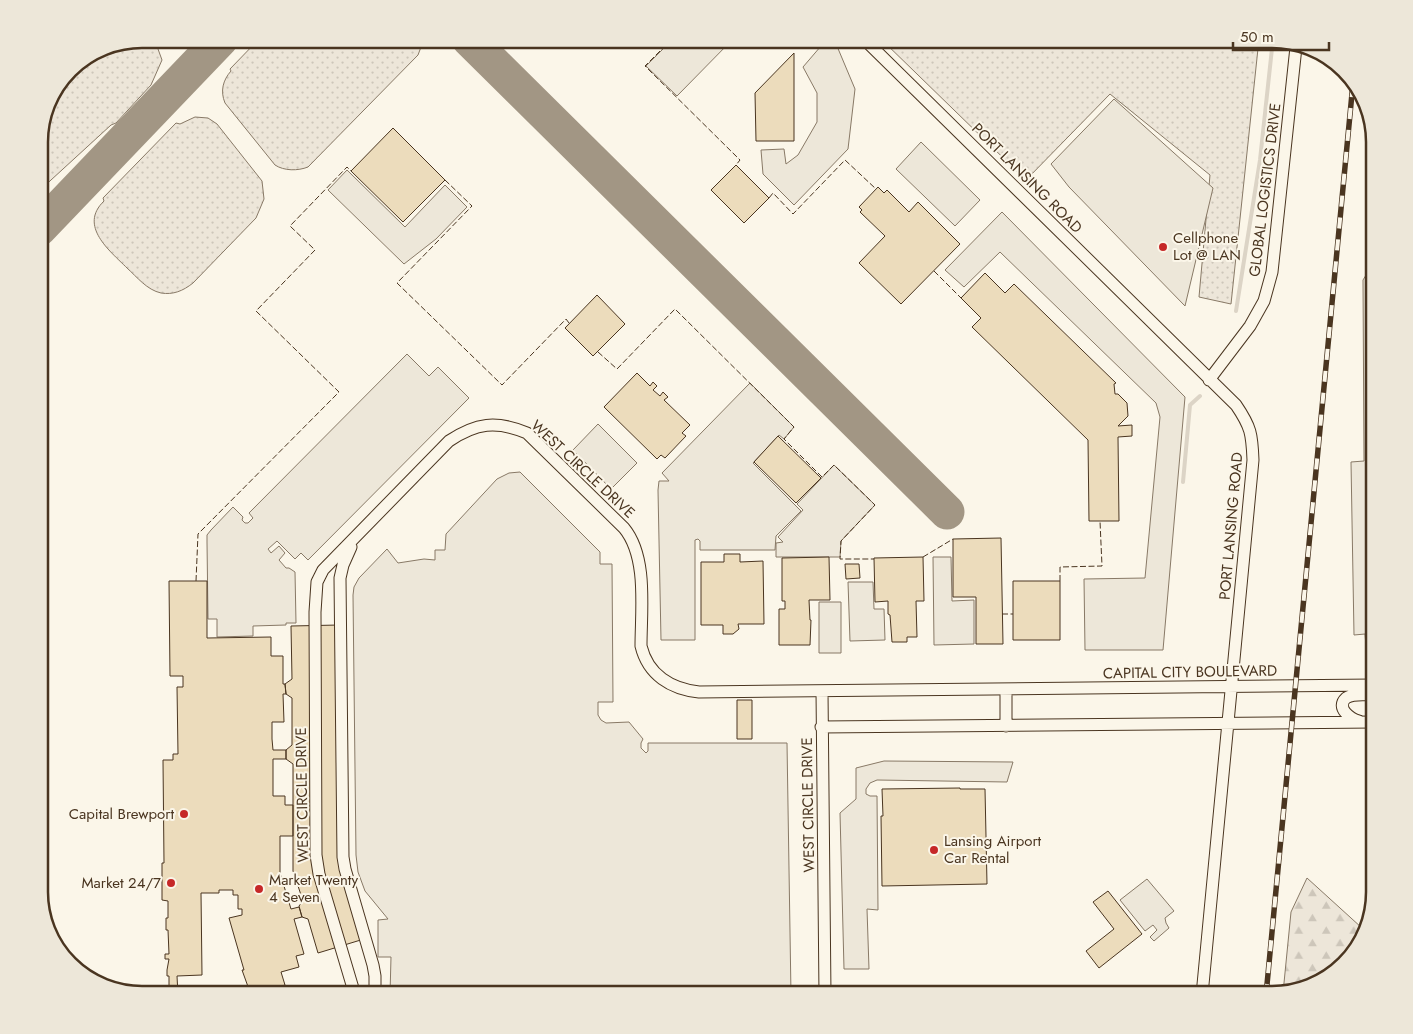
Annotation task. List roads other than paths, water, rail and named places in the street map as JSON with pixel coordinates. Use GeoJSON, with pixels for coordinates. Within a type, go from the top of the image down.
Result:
{"type":"FeatureCollection","features":[{"type":"Feature","properties":{"kind":"street","name":"PORT LANSING ROAD"},"geometry":{"type":"LineString","coordinates":[[873,48],[1236,405],[1248,422],[1252,436],[1253,460],[1203,986]]}},
{"type":"Feature","properties":{"kind":"street","name":"GLOBAL LOGISTICS DRIVE"},"geometry":{"type":"LineString","coordinates":[[1209,380],[1250,326],[1264,301],[1272,272],[1296,50]]}},
{"type":"Feature","properties":{"kind":"street","name":"WEST CIRCLE DRIVE"},"geometry":{"type":"LineString","coordinates":[[352,986],[319,874],[316,855],[315,632],[317,582],[323,570],[449,441],[465,430],[480,426],[498,425],[514,428],[526,433],[633,538],[640,568],[641,646],[644,657],[660,678],[678,688],[699,692],[822,691],[825,986]]}},
{"type":"Feature","properties":{"kind":"street"},"geometry":{"type":"LineString","coordinates":[[353,540],[340,578],[343,857],[373,965],[374,986]]}},
{"type":"Feature","properties":{"kind":"street","name":"CAPITAL CITY BOULEVARD"},"geometry":{"type":"LineString","coordinates":[[822,691],[1366,685]]}},
{"type":"Feature","properties":{"kind":"street"},"geometry":{"type":"LineString","coordinates":[[1006,689],[1006,726]]}},
{"type":"Feature","properties":{"kind":"street"},"geometry":{"type":"LineString","coordinates":[[1361,722],[1346,715],[1344,703],[1347,698],[1366,695]]}},
{"type":"Feature","properties":{"kind":"street"},"geometry":{"type":"LineString","coordinates":[[821,727],[1366,722]]}},
{"type":"Feature","properties":{"kind":"waterway"},"geometry":{"type":"LineString","coordinates":[[1236,311],[1260,160],[1272,48]]}},
{"type":"Feature","properties":{"kind":"waterway"},"geometry":{"type":"LineString","coordinates":[[1183,482],[1190,405],[1200,396]]}},
{"type":"Feature","properties":{"kind":"railway"},"geometry":{"type":"LineString","coordinates":[[1267,986],[1352,93]]}},
{"type":"Feature","properties":{"kind":"place","name":"Cellphone Lot @ LAN"},"geometry":{"type":"Point","coordinates":[1163,247]}},
{"type":"Feature","properties":{"kind":"place","name":"Capital Brewport"},"geometry":{"type":"Point","coordinates":[184,814]}},
{"type":"Feature","properties":{"kind":"place","name":"Lansing Airport Car Rental"},"geometry":{"type":"Point","coordinates":[934,850]}},
{"type":"Feature","properties":{"kind":"place","name":"Market 24/7"},"geometry":{"type":"Point","coordinates":[171,883]}},
{"type":"Feature","properties":{"kind":"place","name":"Market Twenty 4 Seven"},"geometry":{"type":"Point","coordinates":[259,889]}}]}
